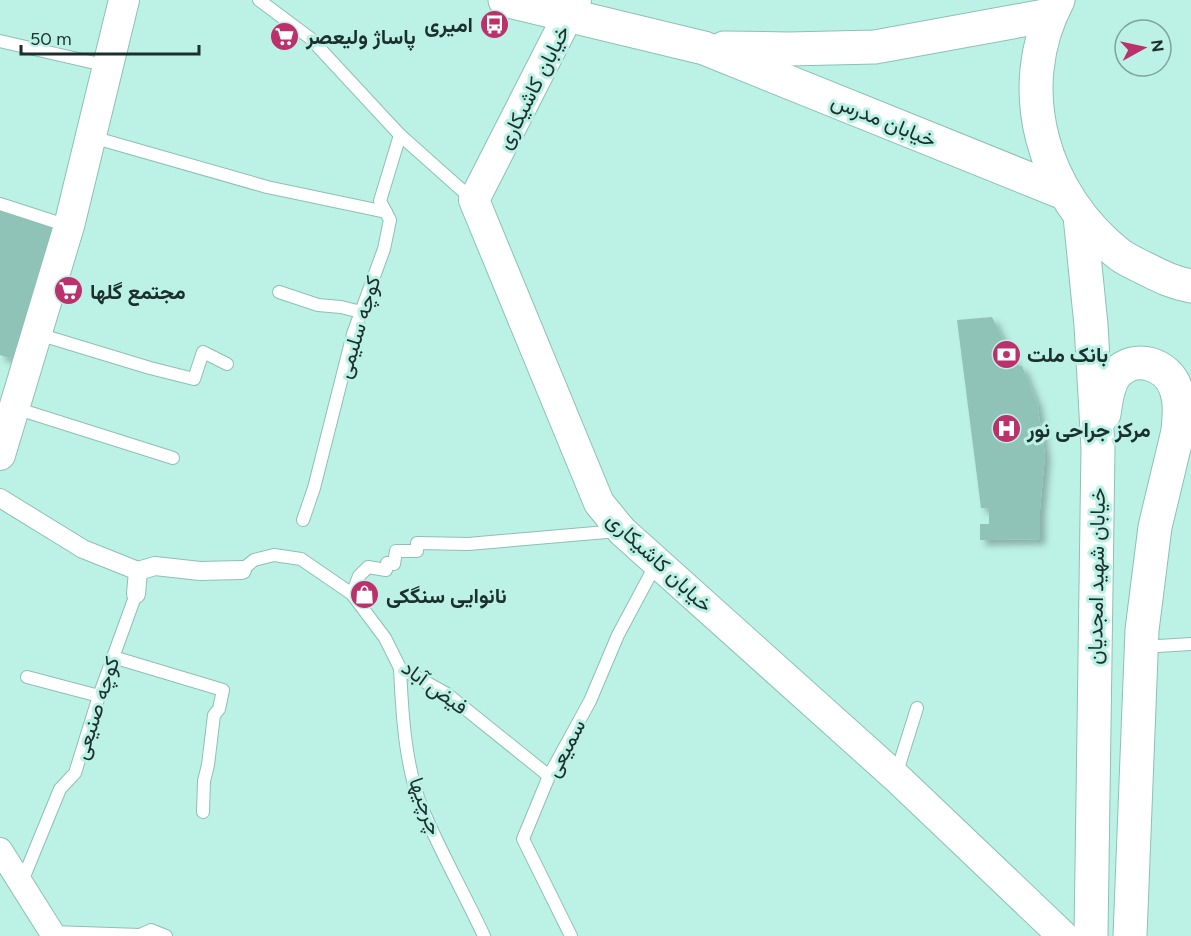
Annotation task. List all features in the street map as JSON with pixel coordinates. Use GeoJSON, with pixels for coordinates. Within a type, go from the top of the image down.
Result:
{"type":"FeatureCollection","features":[{"type":"Feature","properties":{"kind":"main road","name":"خیابان مدرس"},"geometry":{"type":"LineString","coordinates":[[505,0],[574,7],[704,48],[1072,205]]}},
{"type":"Feature","properties":{"kind":"main road","name":"خیابان مدرس"},"geometry":{"type":"LineString","coordinates":[[704,48],[875,47],[1054,8]]}},
{"type":"Feature","properties":{"kind":"main road"},"geometry":{"type":"LineString","coordinates":[[1054,8],[1038,60],[1036,106],[1045,151],[1072,205],[1121,256],[1172,282],[1191,286]]}},
{"type":"Feature","properties":{"kind":"main road","name":"خیابان شهید امجدیان"},"geometry":{"type":"LineString","coordinates":[[1072,205],[1091,326],[1098,448],[1090,936]]}},
{"type":"Feature","properties":{"kind":"main road"},"geometry":{"type":"LineString","coordinates":[[1098,448],[1109,386],[1116,374],[1125,366],[1134,363],[1149,363],[1156,365],[1171,377],[1185,423],[1155,527],[1140,647],[1131,936]]}},
{"type":"Feature","properties":{"kind":"street"},"geometry":{"type":"LineString","coordinates":[[0,455],[69,226],[124,0]]}},
{"type":"Feature","properties":{"kind":"street","name":"خیابان کاشیکاری"},"geometry":{"type":"LineString","coordinates":[[574,7],[474,200],[599,502],[622,531],[895,776],[1063,936]]}},
{"type":"Feature","properties":{"kind":"street"},"geometry":{"type":"LineString","coordinates":[[0,498],[83,549],[138,571],[155,566],[200,571],[242,570]]}},
{"type":"Feature","properties":{"kind":"street"},"geometry":{"type":"LineString","coordinates":[[136,594],[138,571]]}},
{"type":"Feature","properties":{"kind":"street"},"geometry":{"type":"LineString","coordinates":[[0,850],[53,934]]}},
{"type":"Feature","properties":{"kind":"lane"},"geometry":{"type":"LineString","coordinates":[[259,0],[310,38],[400,135],[474,200]]}},
{"type":"Feature","properties":{"kind":"lane"},"geometry":{"type":"LineString","coordinates":[[0,41],[109,66]]}},
{"type":"Feature","properties":{"kind":"lane","name":"کوچه سلیمی"},"geometry":{"type":"LineString","coordinates":[[303,520],[314,488],[353,334],[384,249],[390,220],[380,201],[400,135]]}},
{"type":"Feature","properties":{"kind":"lane"},"geometry":{"type":"LineString","coordinates":[[92,137],[267,188],[386,212]]}},
{"type":"Feature","properties":{"kind":"lane"},"geometry":{"type":"LineString","coordinates":[[0,204],[69,226]]}},
{"type":"Feature","properties":{"kind":"lane"},"geometry":{"type":"LineString","coordinates":[[279,292],[318,305],[361,312]]}},
{"type":"Feature","properties":{"kind":"lane"},"geometry":{"type":"LineString","coordinates":[[38,333],[150,368],[194,379],[203,352],[226,364]]}},
{"type":"Feature","properties":{"kind":"lane"},"geometry":{"type":"LineString","coordinates":[[15,408],[173,458]]}},
{"type":"Feature","properties":{"kind":"lane"},"geometry":{"type":"LineString","coordinates":[[352,594],[359,576],[368,567],[386,570],[387,563],[394,564],[396,551],[417,551],[417,543],[468,544],[622,531]]}},
{"type":"Feature","properties":{"kind":"lane","name":"فیض آباد"},"geometry":{"type":"LineString","coordinates":[[242,570],[254,560],[274,555],[301,559],[352,594],[385,638],[400,668],[447,694],[549,776]]}},
{"type":"Feature","properties":{"kind":"lane","name":"سمیعی"},"geometry":{"type":"LineString","coordinates":[[571,936],[523,839],[549,776],[590,701],[618,635],[657,561]]}},
{"type":"Feature","properties":{"kind":"lane","name":"کوچه صنیعی"},"geometry":{"type":"LineString","coordinates":[[21,884],[60,789],[75,773],[99,696],[136,594]]}},
{"type":"Feature","properties":{"kind":"lane"},"geometry":{"type":"LineString","coordinates":[[1140,647],[1191,644]]}},
{"type":"Feature","properties":{"kind":"lane"},"geometry":{"type":"LineString","coordinates":[[113,657],[223,690],[219,708],[214,715],[204,781],[203,812]]}},
{"type":"Feature","properties":{"kind":"lane","name":"چرچیها"},"geometry":{"type":"LineString","coordinates":[[400,668],[402,712],[408,756],[422,806],[484,936]]}},
{"type":"Feature","properties":{"kind":"lane"},"geometry":{"type":"LineString","coordinates":[[27,677],[99,696]]}},
{"type":"Feature","properties":{"kind":"lane"},"geometry":{"type":"LineString","coordinates":[[895,776],[917,708]]}},
{"type":"Feature","properties":{"kind":"lane"},"geometry":{"type":"LineString","coordinates":[[53,934],[140,935],[151,930],[166,936]]}},
{"type":"Feature","properties":{"kind":"building"},"geometry":{"type":"Polygon","coordinates":[[[0,209],[55,227],[15,360],[0,355],[0,209]]]}},
{"type":"Feature","properties":{"kind":"building","name":"مرکز جراحی نور"},"geometry":{"type":"Polygon","coordinates":[[[992,317],[1016,365],[1022,366],[1037,403],[1045,455],[1040,539],[980,540],[980,524],[989,524],[989,508],[981,508],[957,320],[992,317]]]}},
{"type":"Feature","properties":{"kind":"place","name":"امیری"},"geometry":{"type":"Point","coordinates":[494,24]}},
{"type":"Feature","properties":{"kind":"place","name":"پاساژ ولیعصر"},"geometry":{"type":"Point","coordinates":[285,36]}},
{"type":"Feature","properties":{"kind":"place","name":"مجتمع گلها"},"geometry":{"type":"Point","coordinates":[69,291]}},
{"type":"Feature","properties":{"kind":"place","name":"بانک ملت"},"geometry":{"type":"Point","coordinates":[1006,354]}},
{"type":"Feature","properties":{"kind":"place","name":"مرکز جراحی نور"},"geometry":{"type":"Point","coordinates":[1006,429]}},
{"type":"Feature","properties":{"kind":"place","name":"نانوایی سنگکی"},"geometry":{"type":"Point","coordinates":[365,595]}}]}
